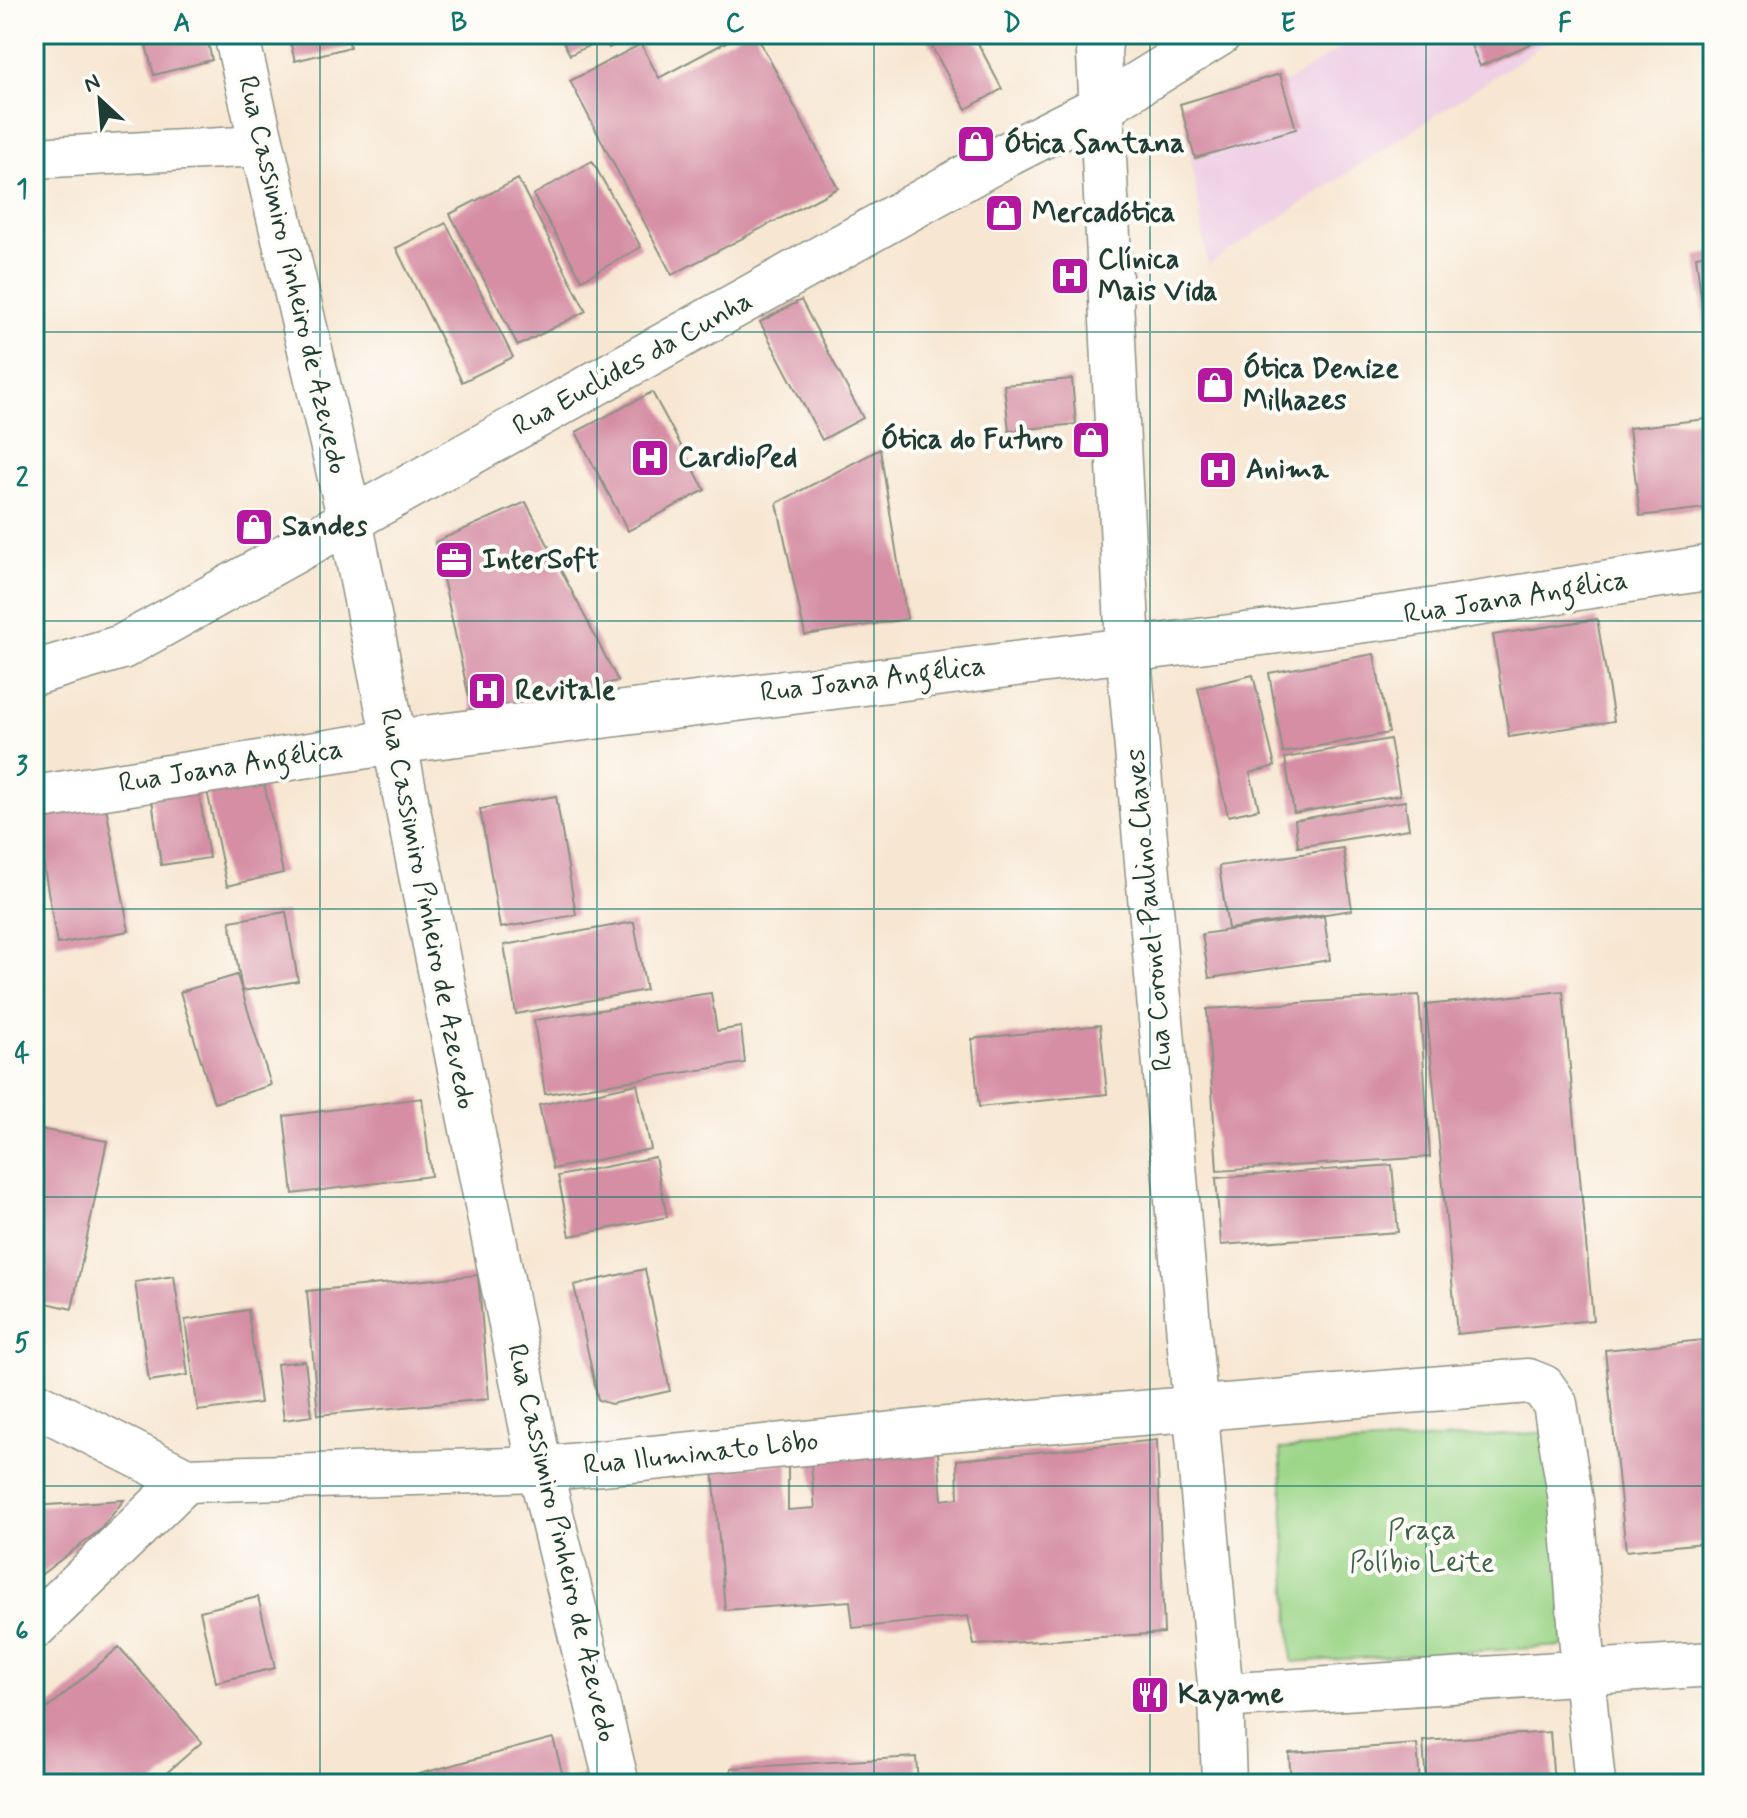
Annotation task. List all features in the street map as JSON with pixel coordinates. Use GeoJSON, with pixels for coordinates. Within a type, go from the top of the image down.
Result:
{"type":"FeatureCollection","features":[{"type":"Feature","properties":{"kind":"street","name":"Rua Cassimiro Pinheiro de Azevedo"},"geometry":{"type":"LineString","coordinates":[[236,34],[350,520],[540,1469],[617,1784]]}},
{"type":"Feature","properties":{"kind":"street","name":"Rua Coronel Paulino Chaves"},"geometry":{"type":"LineString","coordinates":[[1101,34],[1128,648],[1193,1410],[1221,1696],[1224,1784]]}},
{"type":"Feature","properties":{"kind":"street","name":"Rua Euclides da Cunha"},"geometry":{"type":"LineString","coordinates":[[36,674],[122,647],[1006,155],[1104,105],[1219,34]]}},
{"type":"Feature","properties":{"kind":"street"},"geometry":{"type":"LineString","coordinates":[[34,158],[260,146]]}},
{"type":"Feature","properties":{"kind":"street","name":"Rua Joana Angélica"},"geometry":{"type":"LineString","coordinates":[[34,798],[393,742],[1398,616],[1713,567]]}},
{"type":"Feature","properties":{"kind":"street"},"geometry":{"type":"LineString","coordinates":[[1193,1410],[1528,1381],[1543,1387],[1555,1404],[1571,1501],[1595,1784]]}},
{"type":"Feature","properties":{"kind":"street","name":"Rua Iluminato Lôbo"},"geometry":{"type":"LineString","coordinates":[[34,1403],[186,1480],[540,1469],[1193,1410]]}},
{"type":"Feature","properties":{"kind":"street"},"geometry":{"type":"LineString","coordinates":[[34,1627],[186,1480]]}},
{"type":"Feature","properties":{"kind":"street"},"geometry":{"type":"LineString","coordinates":[[1221,1696],[1713,1664]]}},
{"type":"Feature","properties":{"kind":"shaded area"},"geometry":{"type":"Polygon","coordinates":[[[1361,34],[1559,34],[1208,265],[1189,146],[1361,34]]]}},
{"type":"Feature","properties":{"kind":"green space","name":"Praça Políbio Leite"},"geometry":{"type":"Polygon","coordinates":[[[1552,1432],[1564,1646],[1292,1662],[1280,1449],[1552,1432]]]}},
{"type":"Feature","properties":{"kind":"building"},"geometry":{"type":"Polygon","coordinates":[[[143,34],[206,34],[212,60],[154,75],[143,34]]]}},
{"type":"Feature","properties":{"kind":"building"},"geometry":{"type":"Polygon","coordinates":[[[288,34],[347,34],[350,47],[295,61],[288,34]]]}},
{"type":"Feature","properties":{"kind":"building"},"geometry":{"type":"Polygon","coordinates":[[[559,34],[597,34],[600,40],[570,55],[559,34]]]}},
{"type":"Feature","properties":{"kind":"building"},"geometry":{"type":"Polygon","coordinates":[[[602,34],[635,34],[609,48],[602,34]]]}},
{"type":"Feature","properties":{"kind":"building"},"geometry":{"type":"Polygon","coordinates":[[[741,34],[756,34],[838,188],[672,275],[570,81],[641,44],[659,78],[741,34]]]}},
{"type":"Feature","properties":{"kind":"building"},"geometry":{"type":"Polygon","coordinates":[[[925,34],[973,34],[1002,89],[966,109],[925,34]]]}},
{"type":"Feature","properties":{"kind":"building"},"geometry":{"type":"Polygon","coordinates":[[[1466,34],[1553,34],[1480,66],[1466,34]]]}},
{"type":"Feature","properties":{"kind":"building"},"geometry":{"type":"Polygon","coordinates":[[[1280,74],[1296,129],[1195,158],[1180,104],[1280,74]]]}},
{"type":"Feature","properties":{"kind":"building"},"geometry":{"type":"Polygon","coordinates":[[[592,161],[641,247],[582,280],[533,195],[592,161]]]}},
{"type":"Feature","properties":{"kind":"building"},"geometry":{"type":"Polygon","coordinates":[[[518,179],[586,311],[518,346],[450,214],[518,179]]]}},
{"type":"Feature","properties":{"kind":"building"},"geometry":{"type":"Polygon","coordinates":[[[446,223],[513,357],[462,382],[396,248],[446,223]]]}},
{"type":"Feature","properties":{"kind":"building"},"geometry":{"type":"Polygon","coordinates":[[[1713,253],[1713,378],[1711,378],[1696,256],[1713,253]]]}},
{"type":"Feature","properties":{"kind":"building"},"geometry":{"type":"Polygon","coordinates":[[[801,300],[863,418],[822,440],[760,322],[801,300]]]}},
{"type":"Feature","properties":{"kind":"building"},"geometry":{"type":"Polygon","coordinates":[[[1072,379],[1076,424],[1009,431],[1004,385],[1072,379]]]}},
{"type":"Feature","properties":{"kind":"building"},"geometry":{"type":"Polygon","coordinates":[[[652,392],[705,490],[628,531],[576,432],[652,392]]]}},
{"type":"Feature","properties":{"kind":"building"},"geometry":{"type":"Polygon","coordinates":[[[1706,419],[1713,507],[1640,516],[1629,428],[1706,419]]]}},
{"type":"Feature","properties":{"kind":"building"},"geometry":{"type":"Polygon","coordinates":[[[880,449],[907,619],[805,635],[777,503],[880,449]]]}},
{"type":"Feature","properties":{"kind":"building"},"geometry":{"type":"Polygon","coordinates":[[[526,502],[618,681],[473,716],[435,542],[526,502]]]}},
{"type":"Feature","properties":{"kind":"building"},"geometry":{"type":"Polygon","coordinates":[[[1597,619],[1614,721],[1509,737],[1493,635],[1597,619]]]}},
{"type":"Feature","properties":{"kind":"building"},"geometry":{"type":"Polygon","coordinates":[[[1374,654],[1389,733],[1283,753],[1269,673],[1374,654]]]}},
{"type":"Feature","properties":{"kind":"building"},"geometry":{"type":"Polygon","coordinates":[[[1253,675],[1275,766],[1250,773],[1259,809],[1228,816],[1198,688],[1253,675]]]}},
{"type":"Feature","properties":{"kind":"building"},"geometry":{"type":"Polygon","coordinates":[[[1390,739],[1400,795],[1294,813],[1285,758],[1390,739]]]}},
{"type":"Feature","properties":{"kind":"building"},"geometry":{"type":"Polygon","coordinates":[[[261,769],[283,873],[227,886],[205,781],[261,769]]]}},
{"type":"Feature","properties":{"kind":"building"},"geometry":{"type":"Polygon","coordinates":[[[198,785],[209,858],[161,865],[151,792],[198,785]]]}},
{"type":"Feature","properties":{"kind":"building"},"geometry":{"type":"Polygon","coordinates":[[[104,796],[129,931],[57,944],[34,809],[104,796]]]}},
{"type":"Feature","properties":{"kind":"building"},"geometry":{"type":"Polygon","coordinates":[[[556,796],[576,915],[500,928],[480,809],[556,796]]]}},
{"type":"Feature","properties":{"kind":"building"},"geometry":{"type":"Polygon","coordinates":[[[1405,801],[1409,829],[1298,847],[1295,820],[1405,801]]]}},
{"type":"Feature","properties":{"kind":"building"},"geometry":{"type":"Polygon","coordinates":[[[1343,848],[1352,910],[1228,929],[1219,866],[1343,848]]]}},
{"type":"Feature","properties":{"kind":"building"},"geometry":{"type":"Polygon","coordinates":[[[286,912],[298,981],[242,991],[230,921],[286,912]]]}},
{"type":"Feature","properties":{"kind":"building"},"geometry":{"type":"Polygon","coordinates":[[[1324,916],[1330,960],[1209,978],[1202,934],[1324,916]]]}},
{"type":"Feature","properties":{"kind":"building"},"geometry":{"type":"Polygon","coordinates":[[[634,922],[646,990],[516,1014],[504,945],[634,922]]]}},
{"type":"Feature","properties":{"kind":"building"},"geometry":{"type":"Polygon","coordinates":[[[237,975],[271,1085],[214,1103],[180,992],[237,975]]]}},
{"type":"Feature","properties":{"kind":"building"},"geometry":{"type":"Polygon","coordinates":[[[1563,991],[1593,1320],[1457,1334],[1426,1005],[1563,991]]]}},
{"type":"Feature","properties":{"kind":"building"},"geometry":{"type":"Polygon","coordinates":[[[711,993],[717,1031],[741,1027],[745,1063],[545,1094],[534,1020],[711,993]]]}},
{"type":"Feature","properties":{"kind":"building"},"geometry":{"type":"Polygon","coordinates":[[[1419,995],[1430,1157],[1217,1171],[1207,1009],[1419,995]]]}},
{"type":"Feature","properties":{"kind":"building"},"geometry":{"type":"Polygon","coordinates":[[[1100,1025],[1107,1094],[979,1107],[972,1039],[1100,1025]]]}},
{"type":"Feature","properties":{"kind":"building"},"geometry":{"type":"Polygon","coordinates":[[[637,1084],[651,1149],[553,1169],[539,1105],[637,1084]]]}},
{"type":"Feature","properties":{"kind":"building"},"geometry":{"type":"Polygon","coordinates":[[[422,1098],[431,1176],[293,1194],[284,1116],[422,1098]]]}},
{"type":"Feature","properties":{"kind":"building"},"geometry":{"type":"Polygon","coordinates":[[[39,1129],[107,1141],[72,1309],[34,1300],[34,1147],[39,1129]]]}},
{"type":"Feature","properties":{"kind":"building"},"geometry":{"type":"Polygon","coordinates":[[[655,1157],[667,1217],[570,1236],[558,1176],[655,1157]]]}},
{"type":"Feature","properties":{"kind":"building"},"geometry":{"type":"Polygon","coordinates":[[[1392,1165],[1398,1232],[1221,1245],[1216,1178],[1392,1165]]]}},
{"type":"Feature","properties":{"kind":"building"},"geometry":{"type":"Polygon","coordinates":[[[645,1269],[670,1391],[611,1404],[598,1400],[574,1285],[645,1269]]]}},
{"type":"Feature","properties":{"kind":"building"},"geometry":{"type":"Polygon","coordinates":[[[478,1275],[489,1399],[318,1415],[307,1291],[478,1275]]]}},
{"type":"Feature","properties":{"kind":"building"},"geometry":{"type":"Polygon","coordinates":[[[174,1276],[188,1375],[149,1381],[135,1282],[174,1276]]]}},
{"type":"Feature","properties":{"kind":"building"},"geometry":{"type":"Polygon","coordinates":[[[248,1310],[260,1403],[198,1411],[185,1320],[248,1310]]]}},
{"type":"Feature","properties":{"kind":"building"},"geometry":{"type":"Polygon","coordinates":[[[1713,1339],[1713,1542],[1626,1551],[1605,1350],[1713,1339]]]}},
{"type":"Feature","properties":{"kind":"building"},"geometry":{"type":"Polygon","coordinates":[[[305,1361],[312,1416],[284,1420],[277,1364],[305,1361]]]}},
{"type":"Feature","properties":{"kind":"building"},"geometry":{"type":"Polygon","coordinates":[[[936,1430],[942,1500],[958,1498],[957,1460],[1157,1440],[1164,1633],[974,1645],[968,1616],[853,1628],[850,1601],[725,1610],[713,1470],[788,1463],[788,1510],[815,1508],[809,1443],[936,1430]]]}},
{"type":"Feature","properties":{"kind":"building"},"geometry":{"type":"Polygon","coordinates":[[[124,1500],[100,1530],[34,1580],[34,1506],[124,1500]]]}},
{"type":"Feature","properties":{"kind":"building"},"geometry":{"type":"Polygon","coordinates":[[[258,1597],[275,1668],[216,1682],[200,1611],[258,1597]]]}},
{"type":"Feature","properties":{"kind":"building"},"geometry":{"type":"Polygon","coordinates":[[[119,1647],[202,1742],[154,1784],[34,1784],[34,1720],[119,1647]]]}},
{"type":"Feature","properties":{"kind":"building"},"geometry":{"type":"Polygon","coordinates":[[[1550,1732],[1554,1784],[1426,1784],[1423,1741],[1550,1732]]]}},
{"type":"Feature","properties":{"kind":"building"},"geometry":{"type":"Polygon","coordinates":[[[553,1738],[564,1780],[584,1775],[586,1784],[382,1784],[553,1738]]]}},
{"type":"Feature","properties":{"kind":"building"},"geometry":{"type":"Polygon","coordinates":[[[1417,1744],[1420,1784],[1291,1784],[1289,1753],[1417,1744]]]}},
{"type":"Feature","properties":{"kind":"building"},"geometry":{"type":"Polygon","coordinates":[[[916,1757],[918,1784],[732,1784],[731,1768],[916,1757]]]}},
{"type":"Feature","properties":{"kind":"place","name":"Ótica Santana"},"geometry":{"type":"Point","coordinates":[976,144]}},
{"type":"Feature","properties":{"kind":"place","name":"Mercadótica"},"geometry":{"type":"Point","coordinates":[1004,213]}},
{"type":"Feature","properties":{"kind":"place","name":"Clínica Mais Vida"},"geometry":{"type":"Point","coordinates":[1070,276]}},
{"type":"Feature","properties":{"kind":"place","name":"Ótica Denize Milhazes"},"geometry":{"type":"Point","coordinates":[1215,385]}},
{"type":"Feature","properties":{"kind":"place","name":"Ótica do Futuro"},"geometry":{"type":"Point","coordinates":[1091,440]}},
{"type":"Feature","properties":{"kind":"place","name":"CardioPed"},"geometry":{"type":"Point","coordinates":[650,458]}},
{"type":"Feature","properties":{"kind":"place","name":"Anima"},"geometry":{"type":"Point","coordinates":[1218,470]}},
{"type":"Feature","properties":{"kind":"place","name":"Sandes"},"geometry":{"type":"Point","coordinates":[254,527]}},
{"type":"Feature","properties":{"kind":"place","name":"InterSoft"},"geometry":{"type":"Point","coordinates":[454,560]}},
{"type":"Feature","properties":{"kind":"place","name":"Revitale"},"geometry":{"type":"Point","coordinates":[487,691]}},
{"type":"Feature","properties":{"kind":"place","name":"Kayame"},"geometry":{"type":"Point","coordinates":[1150,1695]}}]}
